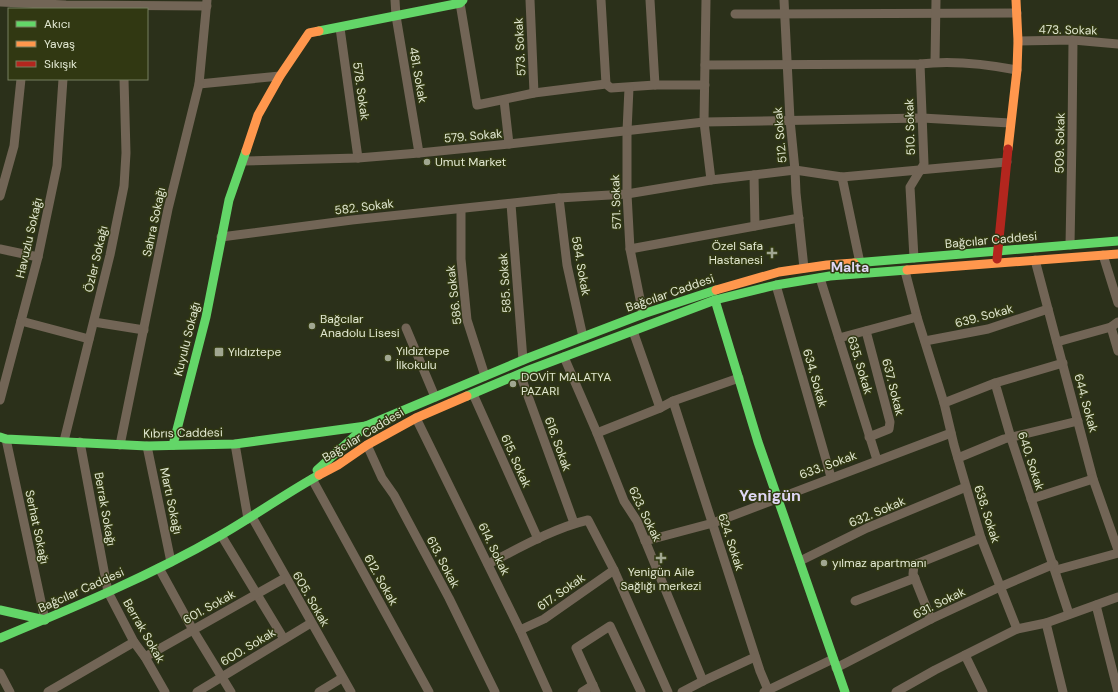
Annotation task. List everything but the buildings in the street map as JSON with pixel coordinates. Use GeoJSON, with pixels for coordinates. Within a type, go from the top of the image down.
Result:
{"type":"FeatureCollection","features":[{"type":"Feature","properties":{"kind":"main road"},"geometry":{"type":"LineString","coordinates":[[996,263],[1010,122],[1018,70],[1016,0]]}},
{"type":"Feature","properties":{"kind":"main road","name":"Kuyulu Sokağı"},"geometry":{"type":"LineString","coordinates":[[173,446],[206,317],[229,200],[258,115],[280,76],[309,33],[340,28],[462,2]]}},
{"type":"Feature","properties":{"kind":"main road","name":"Bağcılar Caddesi"},"geometry":{"type":"LineString","coordinates":[[294,489],[366,426],[523,360],[643,314],[732,285],[779,272],[804,268],[1118,241]]}},
{"type":"Feature","properties":{"kind":"main road","name":"Bağcılar Caddesi"},"geometry":{"type":"LineString","coordinates":[[0,638],[108,592],[171,562],[250,518],[294,489],[338,465],[367,444],[416,418],[520,374],[715,300],[776,284],[820,278],[1118,254]]}},
{"type":"Feature","properties":{"kind":"main road"},"geometry":{"type":"LineString","coordinates":[[715,300],[758,442],[800,561],[843,691]]}},
{"type":"Feature","properties":{"kind":"main road","name":"Kıbrıs Caddesi"},"geometry":{"type":"LineString","coordinates":[[3,438],[147,446],[235,444],[366,426]]}},
{"type":"Feature","properties":{"kind":"main road"},"geometry":{"type":"LineString","coordinates":[[4,611],[45,620]]}},
{"type":"Feature","properties":{"kind":"main road"},"geometry":{"type":"LineString","coordinates":[[4,611],[14,618],[10,634]]}},
{"type":"Feature","properties":{"kind":"street","name":"481. Sokak"},"geometry":{"type":"LineString","coordinates":[[395,0],[396,16],[419,153]]}},
{"type":"Feature","properties":{"kind":"street","name":"573. Sokak"},"geometry":{"type":"LineString","coordinates":[[530,0],[534,93]]}},
{"type":"Feature","properties":{"kind":"street"},"geometry":{"type":"LineString","coordinates":[[601,0],[606,84]]}},
{"type":"Feature","properties":{"kind":"street"},"geometry":{"type":"LineString","coordinates":[[650,0],[655,85]]}},
{"type":"Feature","properties":{"kind":"street"},"geometry":{"type":"LineString","coordinates":[[706,0],[704,122],[711,180]]}},
{"type":"Feature","properties":{"kind":"street","name":"512. Sokak"},"geometry":{"type":"LineString","coordinates":[[784,0],[790,120],[804,268]]}},
{"type":"Feature","properties":{"kind":"street"},"geometry":{"type":"LineString","coordinates":[[935,62],[936,0]]}},
{"type":"Feature","properties":{"kind":"street"},"geometry":{"type":"LineString","coordinates":[[0,2],[29,6],[121,8],[207,3]]}},
{"type":"Feature","properties":{"kind":"street"},"geometry":{"type":"LineString","coordinates":[[462,2],[477,104],[534,93],[606,84],[611,88],[629,88],[655,85],[705,85]]}},
{"type":"Feature","properties":{"kind":"street","name":"Sahra Sokağı"},"geometry":{"type":"LineString","coordinates":[[120,445],[168,209],[199,84],[207,3]]}},
{"type":"Feature","properties":{"kind":"street"},"geometry":{"type":"LineString","coordinates":[[735,14],[937,12],[1017,13]]}},
{"type":"Feature","properties":{"kind":"street","name":"578. Sokak"},"geometry":{"type":"LineString","coordinates":[[340,28],[358,158]]}},
{"type":"Feature","properties":{"kind":"street","name":"473. Sokak"},"geometry":{"type":"LineString","coordinates":[[1018,41],[1072,40],[1118,44]]}},
{"type":"Feature","properties":{"kind":"street","name":"509. Sokak"},"geometry":{"type":"LineString","coordinates":[[1070,245],[1072,40]]}},
{"type":"Feature","properties":{"kind":"street"},"geometry":{"type":"LineString","coordinates":[[705,65],[920,64],[935,62],[993,65],[1018,70]]}},
{"type":"Feature","properties":{"kind":"street","name":"510. Sokak"},"geometry":{"type":"LineString","coordinates":[[914,258],[910,187],[924,164],[920,64]]}},
{"type":"Feature","properties":{"kind":"street"},"geometry":{"type":"LineString","coordinates":[[199,84],[280,76]]}},
{"type":"Feature","properties":{"kind":"street"},"geometry":{"type":"LineString","coordinates":[[0,196],[14,146],[21,80]]}},
{"type":"Feature","properties":{"kind":"street","name":"Havuzlu Sokağı"},"geometry":{"type":"LineString","coordinates":[[0,400],[38,257],[57,166],[63,80]]}},
{"type":"Feature","properties":{"kind":"street","name":"Özler Sokağı"},"geometry":{"type":"LineString","coordinates":[[64,441],[110,255],[124,186],[126,153],[124,80]]}},
{"type":"Feature","properties":{"kind":"street","name":"571. Sokak"},"geometry":{"type":"LineString","coordinates":[[629,88],[627,194],[630,249],[643,314]]}},
{"type":"Feature","properties":{"kind":"street"},"geometry":{"type":"LineString","coordinates":[[504,100],[509,144]]}},
{"type":"Feature","properties":{"kind":"street","name":"579. Sokak"},"geometry":{"type":"LineString","coordinates":[[243,161],[358,158],[419,153],[704,122],[922,118],[1010,122]]}},
{"type":"Feature","properties":{"kind":"street","name":"582. Sokak"},"geometry":{"type":"LineString","coordinates":[[221,238],[352,220],[559,198],[627,194],[711,180],[795,170],[842,177],[1007,162]]}},
{"type":"Feature","properties":{"kind":"street"},"geometry":{"type":"LineString","coordinates":[[754,175],[755,226]]}},
{"type":"Feature","properties":{"kind":"street"},"geometry":{"type":"LineString","coordinates":[[842,177],[860,263]]}},
{"type":"Feature","properties":{"kind":"street","name":"584. Sokak"},"geometry":{"type":"LineString","coordinates":[[559,198],[567,265],[583,337]]}},
{"type":"Feature","properties":{"kind":"street","name":"585. Sokak"},"geometry":{"type":"LineString","coordinates":[[511,204],[523,360]]}},
{"type":"Feature","properties":{"kind":"street","name":"586. Sokak"},"geometry":{"type":"LineString","coordinates":[[461,209],[461,259],[467,320],[485,376]]}},
{"type":"Feature","properties":{"kind":"street"},"geometry":{"type":"LineString","coordinates":[[630,249],[800,218]]}},
{"type":"Feature","properties":{"kind":"street"},"geometry":{"type":"LineString","coordinates":[[0,249],[38,257]]}},
{"type":"Feature","properties":{"kind":"street"},"geometry":{"type":"LineString","coordinates":[[1103,255],[1118,303]]}},
{"type":"Feature","properties":{"kind":"street","name":"644. Sokak"},"geometry":{"type":"LineString","coordinates":[[1035,260],[1094,479],[1118,552]]}},
{"type":"Feature","properties":{"kind":"street","name":"638. Sokak"},"geometry":{"type":"LineString","coordinates":[[905,271],[917,317],[944,403],[981,538],[1017,629]]}},
{"type":"Feature","properties":{"kind":"street","name":"635. Sokak"},"geometry":{"type":"LineString","coordinates":[[820,278],[877,460]]}},
{"type":"Feature","properties":{"kind":"street","name":"634. Sokak"},"geometry":{"type":"LineString","coordinates":[[776,284],[831,477]]}},
{"type":"Feature","properties":{"kind":"street","name":"639. Sokak"},"geometry":{"type":"LineString","coordinates":[[925,341],[988,329],[1048,309]]}},
{"type":"Feature","properties":{"kind":"street"},"geometry":{"type":"LineString","coordinates":[[839,338],[917,317]]}},
{"type":"Feature","properties":{"kind":"street"},"geometry":{"type":"LineString","coordinates":[[21,321],[89,339]]}},
{"type":"Feature","properties":{"kind":"street"},"geometry":{"type":"LineString","coordinates":[[94,322],[144,330]]}},
{"type":"Feature","properties":{"kind":"street"},"geometry":{"type":"LineString","coordinates":[[1057,342],[1114,325],[1118,350]]}},
{"type":"Feature","properties":{"kind":"street"},"geometry":{"type":"LineString","coordinates":[[406,328],[436,397]]}},
{"type":"Feature","properties":{"kind":"street"},"geometry":{"type":"LineString","coordinates":[[633,331],[660,408]]}},
{"type":"Feature","properties":{"kind":"street","name":"637. Sokak"},"geometry":{"type":"LineString","coordinates":[[866,331],[890,422],[889,429],[869,436]]}},
{"type":"Feature","properties":{"kind":"street","name":"623. Sokak"},"geometry":{"type":"LineString","coordinates":[[564,357],[597,433],[624,501],[637,521],[703,681]]}},
{"type":"Feature","properties":{"kind":"street"},"geometry":{"type":"LineString","coordinates":[[944,403],[995,383],[1063,363]]}},
{"type":"Feature","properties":{"kind":"street","name":"616. Sokak"},"geometry":{"type":"LineString","coordinates":[[520,374],[574,523]]}},
{"type":"Feature","properties":{"kind":"street"},"geometry":{"type":"LineString","coordinates":[[597,433],[673,402],[739,378]]}},
{"type":"Feature","properties":{"kind":"street","name":"640. Sokak"},"geometry":{"type":"LineString","coordinates":[[995,383],[1011,438],[1070,614]]}},
{"type":"Feature","properties":{"kind":"street","name":"615. Sokak"},"geometry":{"type":"LineString","coordinates":[[473,394],[538,539]]}},
{"type":"Feature","properties":{"kind":"street","name":"624. Sokak"},"geometry":{"type":"LineString","coordinates":[[673,402],[713,522],[766,691]]}},
{"type":"Feature","properties":{"kind":"street","name":"614. Sokak"},"geometry":{"type":"LineString","coordinates":[[416,418],[520,630],[548,692]]}},
{"type":"Feature","properties":{"kind":"street"},"geometry":{"type":"LineString","coordinates":[[958,458],[1004,439],[1078,421]]}},
{"type":"Feature","properties":{"kind":"street","name":"633. Sokak"},"geometry":{"type":"LineString","coordinates":[[645,541],[713,522],[951,433]]}},
{"type":"Feature","properties":{"kind":"street","name":"Serhat Sokağı"},"geometry":{"type":"LineString","coordinates":[[3,438],[45,620]]}},
{"type":"Feature","properties":{"kind":"street","name":"Berrak Sokağı"},"geometry":{"type":"LineString","coordinates":[[80,442],[106,580]]}},
{"type":"Feature","properties":{"kind":"street","name":"605. Sokak"},"geometry":{"type":"LineString","coordinates":[[235,444],[250,518],[351,692]]}},
{"type":"Feature","properties":{"kind":"street","name":"613. Sokak"},"geometry":{"type":"LineString","coordinates":[[367,444],[382,478],[394,495],[449,598],[495,692]]}},
{"type":"Feature","properties":{"kind":"street","name":"Martı Sokağı"},"geometry":{"type":"LineString","coordinates":[[147,446],[171,562]]}},
{"type":"Feature","properties":{"kind":"street","name":"612. Sokak"},"geometry":{"type":"LineString","coordinates":[[312,479],[429,692]]}},
{"type":"Feature","properties":{"kind":"street"},"geometry":{"type":"LineString","coordinates":[[1031,499],[1094,479]]}},
{"type":"Feature","properties":{"kind":"street","name":"632. Sokak"},"geometry":{"type":"LineString","coordinates":[[800,561],[867,528],[966,487]]}},
{"type":"Feature","properties":{"kind":"street"},"geometry":{"type":"LineString","coordinates":[[488,564],[574,523],[588,520],[614,570],[668,692]]}},
{"type":"Feature","properties":{"kind":"street"},"geometry":{"type":"LineString","coordinates":[[221,535],[284,639]]}},
{"type":"Feature","properties":{"kind":"street"},"geometry":{"type":"LineString","coordinates":[[931,619],[913,574],[914,564],[981,538]]}},
{"type":"Feature","properties":{"kind":"street","name":"631. Sokak"},"geometry":{"type":"LineString","coordinates":[[836,668],[931,619],[1000,587],[1054,567],[1118,552]]}},
{"type":"Feature","properties":{"kind":"street"},"geometry":{"type":"LineString","coordinates":[[159,568],[192,630],[231,692]]}},
{"type":"Feature","properties":{"kind":"street","name":"617. Sokak"},"geometry":{"type":"LineString","coordinates":[[520,630],[544,619],[614,570]]}},
{"type":"Feature","properties":{"kind":"street","name":"601. Sokak"},"geometry":{"type":"LineString","coordinates":[[146,657],[285,578]]}},
{"type":"Feature","properties":{"kind":"street"},"geometry":{"type":"LineString","coordinates":[[855,601],[915,578]]}},
{"type":"Feature","properties":{"kind":"street","name":"Berrak Sokak"},"geometry":{"type":"LineString","coordinates":[[106,580],[108,592],[134,642],[146,657],[165,692]]}},
{"type":"Feature","properties":{"kind":"street"},"geometry":{"type":"LineString","coordinates":[[896,692],[907,689],[965,655],[1017,629],[1046,623],[1118,597]]}},
{"type":"Feature","properties":{"kind":"street"},"geometry":{"type":"LineString","coordinates":[[1096,605],[1118,692]]}},
{"type":"Feature","properties":{"kind":"street","name":"600. Sokak"},"geometry":{"type":"LineString","coordinates":[[196,692],[312,623]]}},
{"type":"Feature","properties":{"kind":"street"},"geometry":{"type":"LineString","coordinates":[[1046,623],[1063,692]]}},
{"type":"Feature","properties":{"kind":"street"},"geometry":{"type":"LineString","coordinates":[[582,692],[594,689],[576,648],[610,626],[641,692]]}},
{"type":"Feature","properties":{"kind":"street"},"geometry":{"type":"LineString","coordinates":[[48,692],[134,642]]}},
{"type":"Feature","properties":{"kind":"street"},"geometry":{"type":"LineString","coordinates":[[965,655],[983,692]]}},
{"type":"Feature","properties":{"kind":"street"},"geometry":{"type":"LineString","coordinates":[[682,692],[755,657]]}},
{"type":"Feature","properties":{"kind":"street"},"geometry":{"type":"LineString","coordinates":[[766,691],[833,659]]}},
{"type":"Feature","properties":{"kind":"street"},"geometry":{"type":"LineString","coordinates":[[0,673],[10,692]]}},
{"type":"Feature","properties":{"kind":"street"},"geometry":{"type":"LineString","coordinates":[[319,692],[342,678]]}},
{"type":"Feature","properties":{"kind":"traffic: fast"},"geometry":{"type":"LineString","coordinates":[[319,31],[460,3],[463,0]]}},
{"type":"Feature","properties":{"kind":"traffic: fast"},"geometry":{"type":"LineString","coordinates":[[173,445],[206,317],[229,200],[246,151]]}},
{"type":"Feature","properties":{"kind":"traffic: fast"},"geometry":{"type":"LineString","coordinates":[[854,263],[1118,241]]}},
{"type":"Feature","properties":{"kind":"traffic: fast"},"geometry":{"type":"LineString","coordinates":[[467,396],[529,370],[715,300],[776,285],[830,276],[907,270]]}},
{"type":"Feature","properties":{"kind":"traffic: fast"},"geometry":{"type":"LineString","coordinates":[[317,470],[366,426],[528,358],[643,314],[716,290]]}},
{"type":"Feature","properties":{"kind":"traffic: fast"},"geometry":{"type":"LineString","coordinates":[[715,300],[758,442],[845,692]]}},
{"type":"Feature","properties":{"kind":"traffic: fast"},"geometry":{"type":"LineString","coordinates":[[0,437],[6,439],[147,446],[235,444],[366,426]]}},
{"type":"Feature","properties":{"kind":"traffic: fast"},"geometry":{"type":"LineString","coordinates":[[0,638],[84,603],[167,564],[221,535],[319,475]]}},
{"type":"Feature","properties":{"kind":"traffic: fast"},"geometry":{"type":"LineString","coordinates":[[0,610],[45,620]]}},
{"type":"Feature","properties":{"kind":"traffic: slow"},"geometry":{"type":"LineString","coordinates":[[1008,149],[1017,70],[1018,41],[1016,0]]}},
{"type":"Feature","properties":{"kind":"traffic: slow"},"geometry":{"type":"LineString","coordinates":[[246,151],[258,115],[280,76],[309,33],[319,31]]}},
{"type":"Feature","properties":{"kind":"traffic: slow"},"geometry":{"type":"LineString","coordinates":[[907,270],[1118,254]]}},
{"type":"Feature","properties":{"kind":"traffic: slow"},"geometry":{"type":"LineString","coordinates":[[716,290],[779,272],[827,265],[854,263]]}},
{"type":"Feature","properties":{"kind":"traffic: slow"},"geometry":{"type":"LineString","coordinates":[[319,475],[338,465],[367,445],[416,418],[467,396]]}},
{"type":"Feature","properties":{"kind":"traffic: jam"},"geometry":{"type":"LineString","coordinates":[[997,259],[1008,149]]}},
{"type":"Feature","properties":{"kind":"place","name":"Umut Market"},"geometry":{"type":"Point","coordinates":[427,162]}},
{"type":"Feature","properties":{"kind":"place","name":"Özel Safa Hastanesi"},"geometry":{"type":"Point","coordinates":[772,253]}},
{"type":"Feature","properties":{"kind":"place","name":"Bağcılar Anadolu Lisesi"},"geometry":{"type":"Point","coordinates":[312,326]}},
{"type":"Feature","properties":{"kind":"place","name":"Yıldıztepe"},"geometry":{"type":"Point","coordinates":[219,352]}},
{"type":"Feature","properties":{"kind":"place","name":"Yıldıztepe İlkokulu"},"geometry":{"type":"Point","coordinates":[388,358]}},
{"type":"Feature","properties":{"kind":"place","name":"DOVİT MALATYA PAZARI"},"geometry":{"type":"Point","coordinates":[513,384]}},
{"type":"Feature","properties":{"kind":"place","name":"Yenigün Aile Sağlığı merkezi"},"geometry":{"type":"Point","coordinates":[661,558]}},
{"type":"Feature","properties":{"kind":"place","name":"yılmaz apartmanı"},"geometry":{"type":"Point","coordinates":[824,563]}},
{"type":"Feature","properties":{"kind":"district","name":"Malta"},"geometry":{"type":"Point","coordinates":[850,267]}},
{"type":"Feature","properties":{"kind":"district","name":"Yenigün"},"geometry":{"type":"Point","coordinates":[770,495]}}]}
